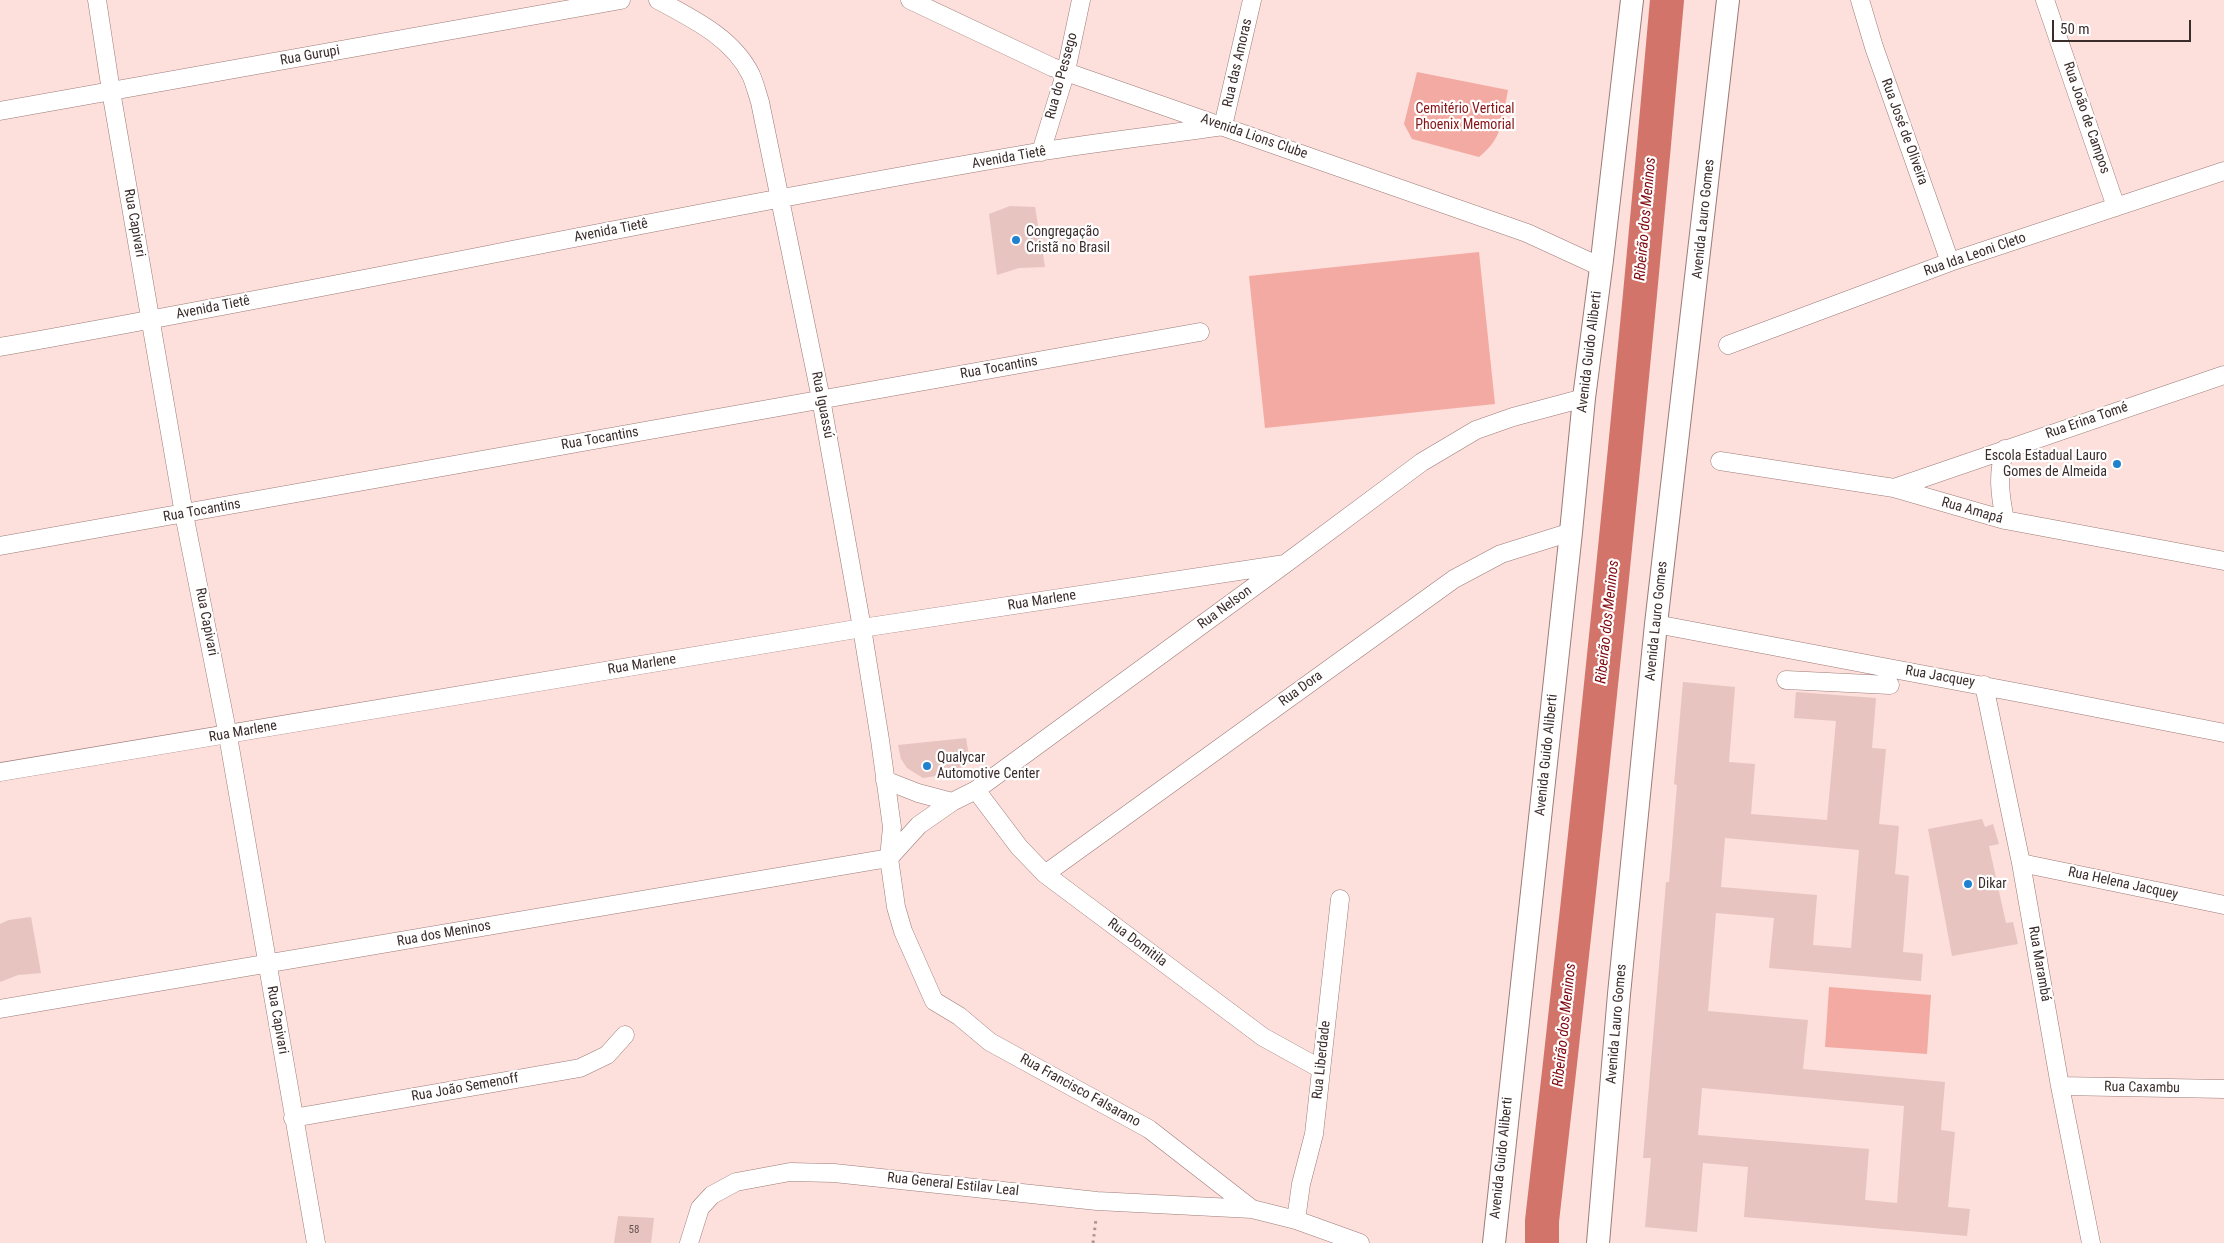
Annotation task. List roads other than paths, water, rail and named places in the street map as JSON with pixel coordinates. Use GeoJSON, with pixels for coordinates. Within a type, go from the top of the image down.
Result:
{"type":"FeatureCollection","features":[{"type":"Feature","properties":{"kind":"main road"},"geometry":{"type":"LineString","coordinates":[[1601,267],[1632,0]]}},
{"type":"Feature","properties":{"kind":"main road","name":"Avenida Lauro Gomes"},"geometry":{"type":"LineString","coordinates":[[1598,1243],[1619,994],[1656,624],[1728,0]]}},
{"type":"Feature","properties":{"kind":"main road","name":"Avenida Guido Aliberti"},"geometry":{"type":"LineString","coordinates":[[1494,1243],[1584,398],[1601,267]]}},
{"type":"Feature","properties":{"kind":"street","name":"Rua Capivari"},"geometry":{"type":"LineString","coordinates":[[97,0],[110,91],[184,514],[228,736],[316,1243]]}},
{"type":"Feature","properties":{"kind":"street","name":"Rua Gurupi"},"geometry":{"type":"LineString","coordinates":[[0,111],[621,0]]}},
{"type":"Feature","properties":{"kind":"street","name":"Rua Iguassú"},"geometry":{"type":"LineString","coordinates":[[658,0],[721,38],[743,63],[751,76],[760,102],[821,399],[862,628],[892,827],[889,858]]}},
{"type":"Feature","properties":{"kind":"street","name":"Avenida Lions Clube"},"geometry":{"type":"LineString","coordinates":[[910,0],[1052,67],[1527,233],[1601,267]]}},
{"type":"Feature","properties":{"kind":"street","name":"Rua do Pessego"},"geometry":{"type":"LineString","coordinates":[[1041,152],[1066,71],[1081,0]]}},
{"type":"Feature","properties":{"kind":"street","name":"Rua das Amoras"},"geometry":{"type":"LineString","coordinates":[[1224,126],[1252,0]]}},
{"type":"Feature","properties":{"kind":"street","name":"Rua José de Oliveira"},"geometry":{"type":"LineString","coordinates":[[1860,0],[1874,47],[1950,262]]}},
{"type":"Feature","properties":{"kind":"street","name":"Rua João de Campos"},"geometry":{"type":"LineString","coordinates":[[2046,0],[2116,207]]}},
{"type":"Feature","properties":{"kind":"street","name":"Avenida Tietê"},"geometry":{"type":"LineString","coordinates":[[0,347],[151,320],[780,198],[1041,152],[1224,126]]}},
{"type":"Feature","properties":{"kind":"street","name":"Rua Ida Leoni Cleto"},"geometry":{"type":"LineString","coordinates":[[1728,345],[1950,262],[2224,171]]}},
{"type":"Feature","properties":{"kind":"street","name":"Rua Tocantins"},"geometry":{"type":"LineString","coordinates":[[0,546],[1200,332]]}},
{"type":"Feature","properties":{"kind":"street","name":"Rua Erina Tomé"},"geometry":{"type":"LineString","coordinates":[[1894,488],[2224,375]]}},
{"type":"Feature","properties":{"kind":"street","name":"Rua Nelson"},"geometry":{"type":"LineString","coordinates":[[889,858],[918,825],[952,802],[976,790],[1422,462],[1476,430],[1584,398]]}},
{"type":"Feature","properties":{"kind":"street"},"geometry":{"type":"LineString","coordinates":[[2005,449],[1998,486],[2005,520]]}},
{"type":"Feature","properties":{"kind":"street","name":"Rua Amapá"},"geometry":{"type":"LineString","coordinates":[[1720,461],[1894,488],[2005,520],[2224,561]]}},
{"type":"Feature","properties":{"kind":"street","name":"Rua Dora"},"geometry":{"type":"LineString","coordinates":[[1045,874],[1454,579],[1501,554],[1571,532]]}},
{"type":"Feature","properties":{"kind":"street","name":"Rua Marlene"},"geometry":{"type":"LineString","coordinates":[[0,772],[228,736],[295,722],[862,628],[1285,564]]}},
{"type":"Feature","properties":{"kind":"street","name":"Rua Jacquey"},"geometry":{"type":"LineString","coordinates":[[1656,624],[1877,667],[1984,685],[2224,733]]}},
{"type":"Feature","properties":{"kind":"street"},"geometry":{"type":"LineString","coordinates":[[1786,680],[1890,685]]}},
{"type":"Feature","properties":{"kind":"street","name":"Rua Marambá"},"geometry":{"type":"LineString","coordinates":[[1984,685],[2021,863],[2060,1086],[2091,1243]]}},
{"type":"Feature","properties":{"kind":"street"},"geometry":{"type":"LineString","coordinates":[[885,780],[918,793],[952,802]]}},
{"type":"Feature","properties":{"kind":"street","name":"Rua Domitila"},"geometry":{"type":"LineString","coordinates":[[976,790],[1019,847],[1045,874],[1263,1037],[1321,1069]]}},
{"type":"Feature","properties":{"kind":"street","name":"Rua dos Meninos"},"geometry":{"type":"LineString","coordinates":[[0,1009],[889,858]]}},
{"type":"Feature","properties":{"kind":"street","name":"Rua Francisco Falsarano"},"geometry":{"type":"LineString","coordinates":[[889,858],[896,907],[902,931],[934,1001],[959,1016],[990,1042],[1149,1128],[1252,1210],[1296,1220],[1360,1243]]}},
{"type":"Feature","properties":{"kind":"street","name":"Rua Helena Jacquey"},"geometry":{"type":"LineString","coordinates":[[2021,863],[2224,905]]}},
{"type":"Feature","properties":{"kind":"street","name":"Rua Liberdade"},"geometry":{"type":"LineString","coordinates":[[1296,1220],[1301,1184],[1314,1134],[1340,900]]}},
{"type":"Feature","properties":{"kind":"street","name":"Rua João Semenoff"},"geometry":{"type":"LineString","coordinates":[[294,1118],[580,1068],[607,1055],[625,1035]]}},
{"type":"Feature","properties":{"kind":"street","name":"Rua Caxambu"},"geometry":{"type":"LineString","coordinates":[[2060,1086],[2224,1089]]}},
{"type":"Feature","properties":{"kind":"street","name":"Rua General Estilav Leal"},"geometry":{"type":"LineString","coordinates":[[689,1243],[700,1208],[712,1195],[736,1182],[790,1172],[834,1173],[1097,1201],[1252,1210]]}},
{"type":"Feature","properties":{"kind":"waterway","name":"Ribeirão dos Meninos"},"geometry":{"type":"LineString","coordinates":[[1542,1243],[1542,1221],[1593,764],[1624,459],[1667,0]]}},
{"type":"Feature","properties":{"kind":"place","name":"Congregação Cristã no Brasil"},"geometry":{"type":"Point","coordinates":[1016,240]}},
{"type":"Feature","properties":{"kind":"place","name":"Escola Estadual Lauro Gomes de Almeida"},"geometry":{"type":"Point","coordinates":[2117,464]}},
{"type":"Feature","properties":{"kind":"place","name":"Qualycar Automotive Center"},"geometry":{"type":"Point","coordinates":[927,766]}},
{"type":"Feature","properties":{"kind":"place","name":"Dikar"},"geometry":{"type":"Point","coordinates":[1968,884]}},
{"type":"Feature","properties":{"kind":"park label","name":"Cemitério Vertical Phoenix Memorial"},"geometry":{"type":"Point","coordinates":[1465,118]}}]}
